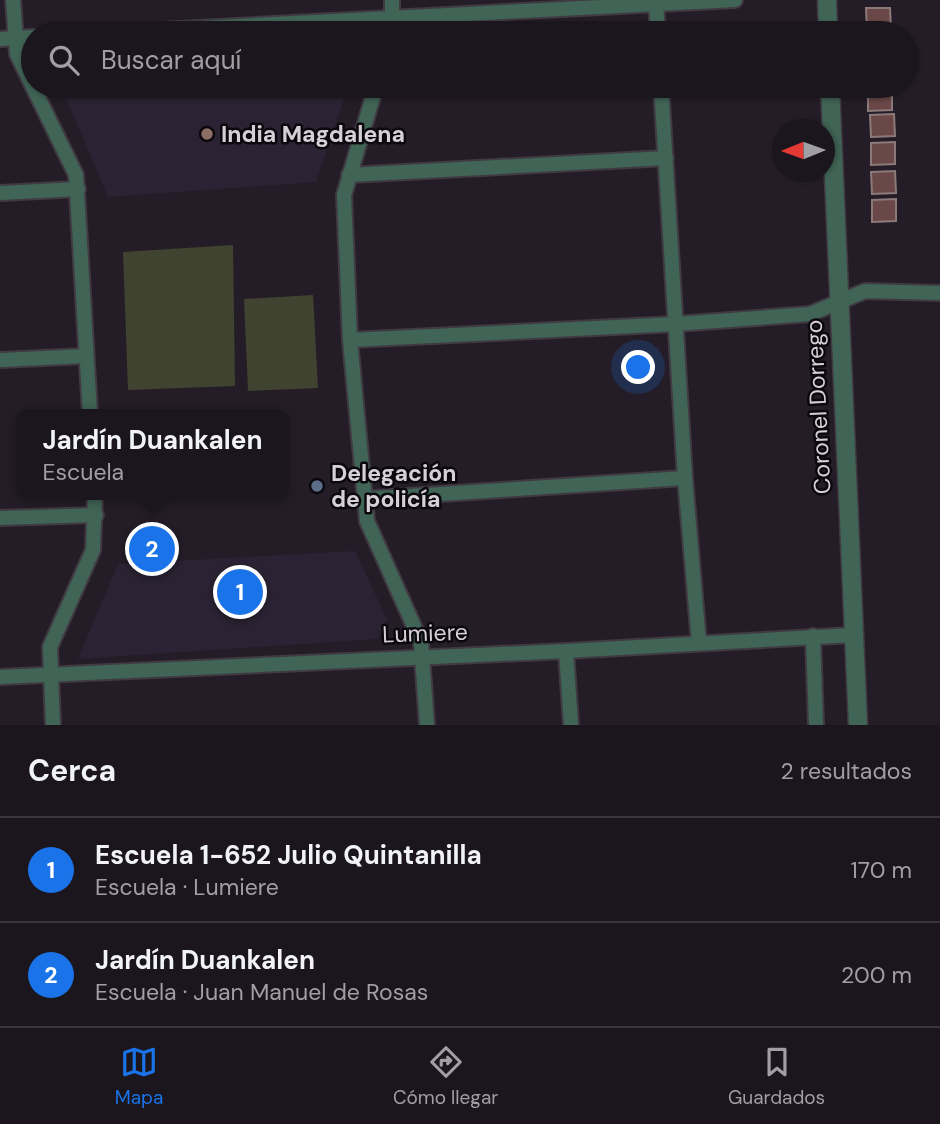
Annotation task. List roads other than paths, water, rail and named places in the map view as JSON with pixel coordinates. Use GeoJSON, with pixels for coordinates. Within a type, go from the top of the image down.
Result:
{"type":"FeatureCollection","features":[{"type":"Feature","properties":{"kind":"street"},"geometry":{"type":"LineString","coordinates":[[13,0],[7,39],[21,62]]}},
{"type":"Feature","properties":{"kind":"street"},"geometry":{"type":"LineString","coordinates":[[392,0],[393,21]]}},
{"type":"Feature","properties":{"kind":"street"},"geometry":{"type":"LineString","coordinates":[[308,21],[539,5],[735,0]]}},
{"type":"Feature","properties":{"kind":"street"},"geometry":{"type":"LineString","coordinates":[[827,0],[828,21]]}},
{"type":"Feature","properties":{"kind":"street"},"geometry":{"type":"LineString","coordinates":[[656,4],[657,21]]}},
{"type":"Feature","properties":{"kind":"street"},"geometry":{"type":"LineString","coordinates":[[38,98],[76,175],[90,409]]}},
{"type":"Feature","properties":{"kind":"street"},"geometry":{"type":"LineString","coordinates":[[372,98],[349,175],[342,213],[363,499],[367,522],[421,642],[427,725]]}},
{"type":"Feature","properties":{"kind":"street"},"geometry":{"type":"LineString","coordinates":[[662,98],[685,478],[699,643]]}},
{"type":"Feature","properties":{"kind":"street","name":"Coronel Dorrego"},"geometry":{"type":"LineString","coordinates":[[830,98],[858,725]]}},
{"type":"Feature","properties":{"kind":"street"},"geometry":{"type":"LineString","coordinates":[[349,175],[666,158]]}},
{"type":"Feature","properties":{"kind":"street"},"geometry":{"type":"LineString","coordinates":[[0,193],[78,189]]}},
{"type":"Feature","properties":{"kind":"street"},"geometry":{"type":"LineString","coordinates":[[350,340],[676,324],[810,314],[865,291],[940,293]]}},
{"type":"Feature","properties":{"kind":"street"},"geometry":{"type":"LineString","coordinates":[[0,360],[86,356]]}},
{"type":"Feature","properties":{"kind":"street"},"geometry":{"type":"LineString","coordinates":[[363,499],[685,478]]}},
{"type":"Feature","properties":{"kind":"street"},"geometry":{"type":"LineString","coordinates":[[53,725],[50,647],[53,634],[93,550],[95,500]]}},
{"type":"Feature","properties":{"kind":"street"},"geometry":{"type":"LineString","coordinates":[[0,518],[96,515]]}},
{"type":"Feature","properties":{"kind":"street","name":"Lumiere"},"geometry":{"type":"LineString","coordinates":[[0,677],[853,635]]}},
{"type":"Feature","properties":{"kind":"street"},"geometry":{"type":"LineString","coordinates":[[813,636],[817,725]]}},
{"type":"Feature","properties":{"kind":"street"},"geometry":{"type":"LineString","coordinates":[[566,651],[571,725]]}},
{"type":"Feature","properties":{"kind":"place","name":"India Magdalena"},"geometry":{"type":"Point","coordinates":[207,134]}},
{"type":"Feature","properties":{"kind":"place","name":"Delegación de policía"},"geometry":{"type":"Point","coordinates":[317,486]}},
{"type":"Feature","properties":{"kind":"place","name":"Jardín Duankalen"},"geometry":{"type":"Point","coordinates":[152,549]}},
{"type":"Feature","properties":{"kind":"place","name":"Escuela 1-652 Julio Quintanilla"},"geometry":{"type":"Point","coordinates":[240,592]}}]}
